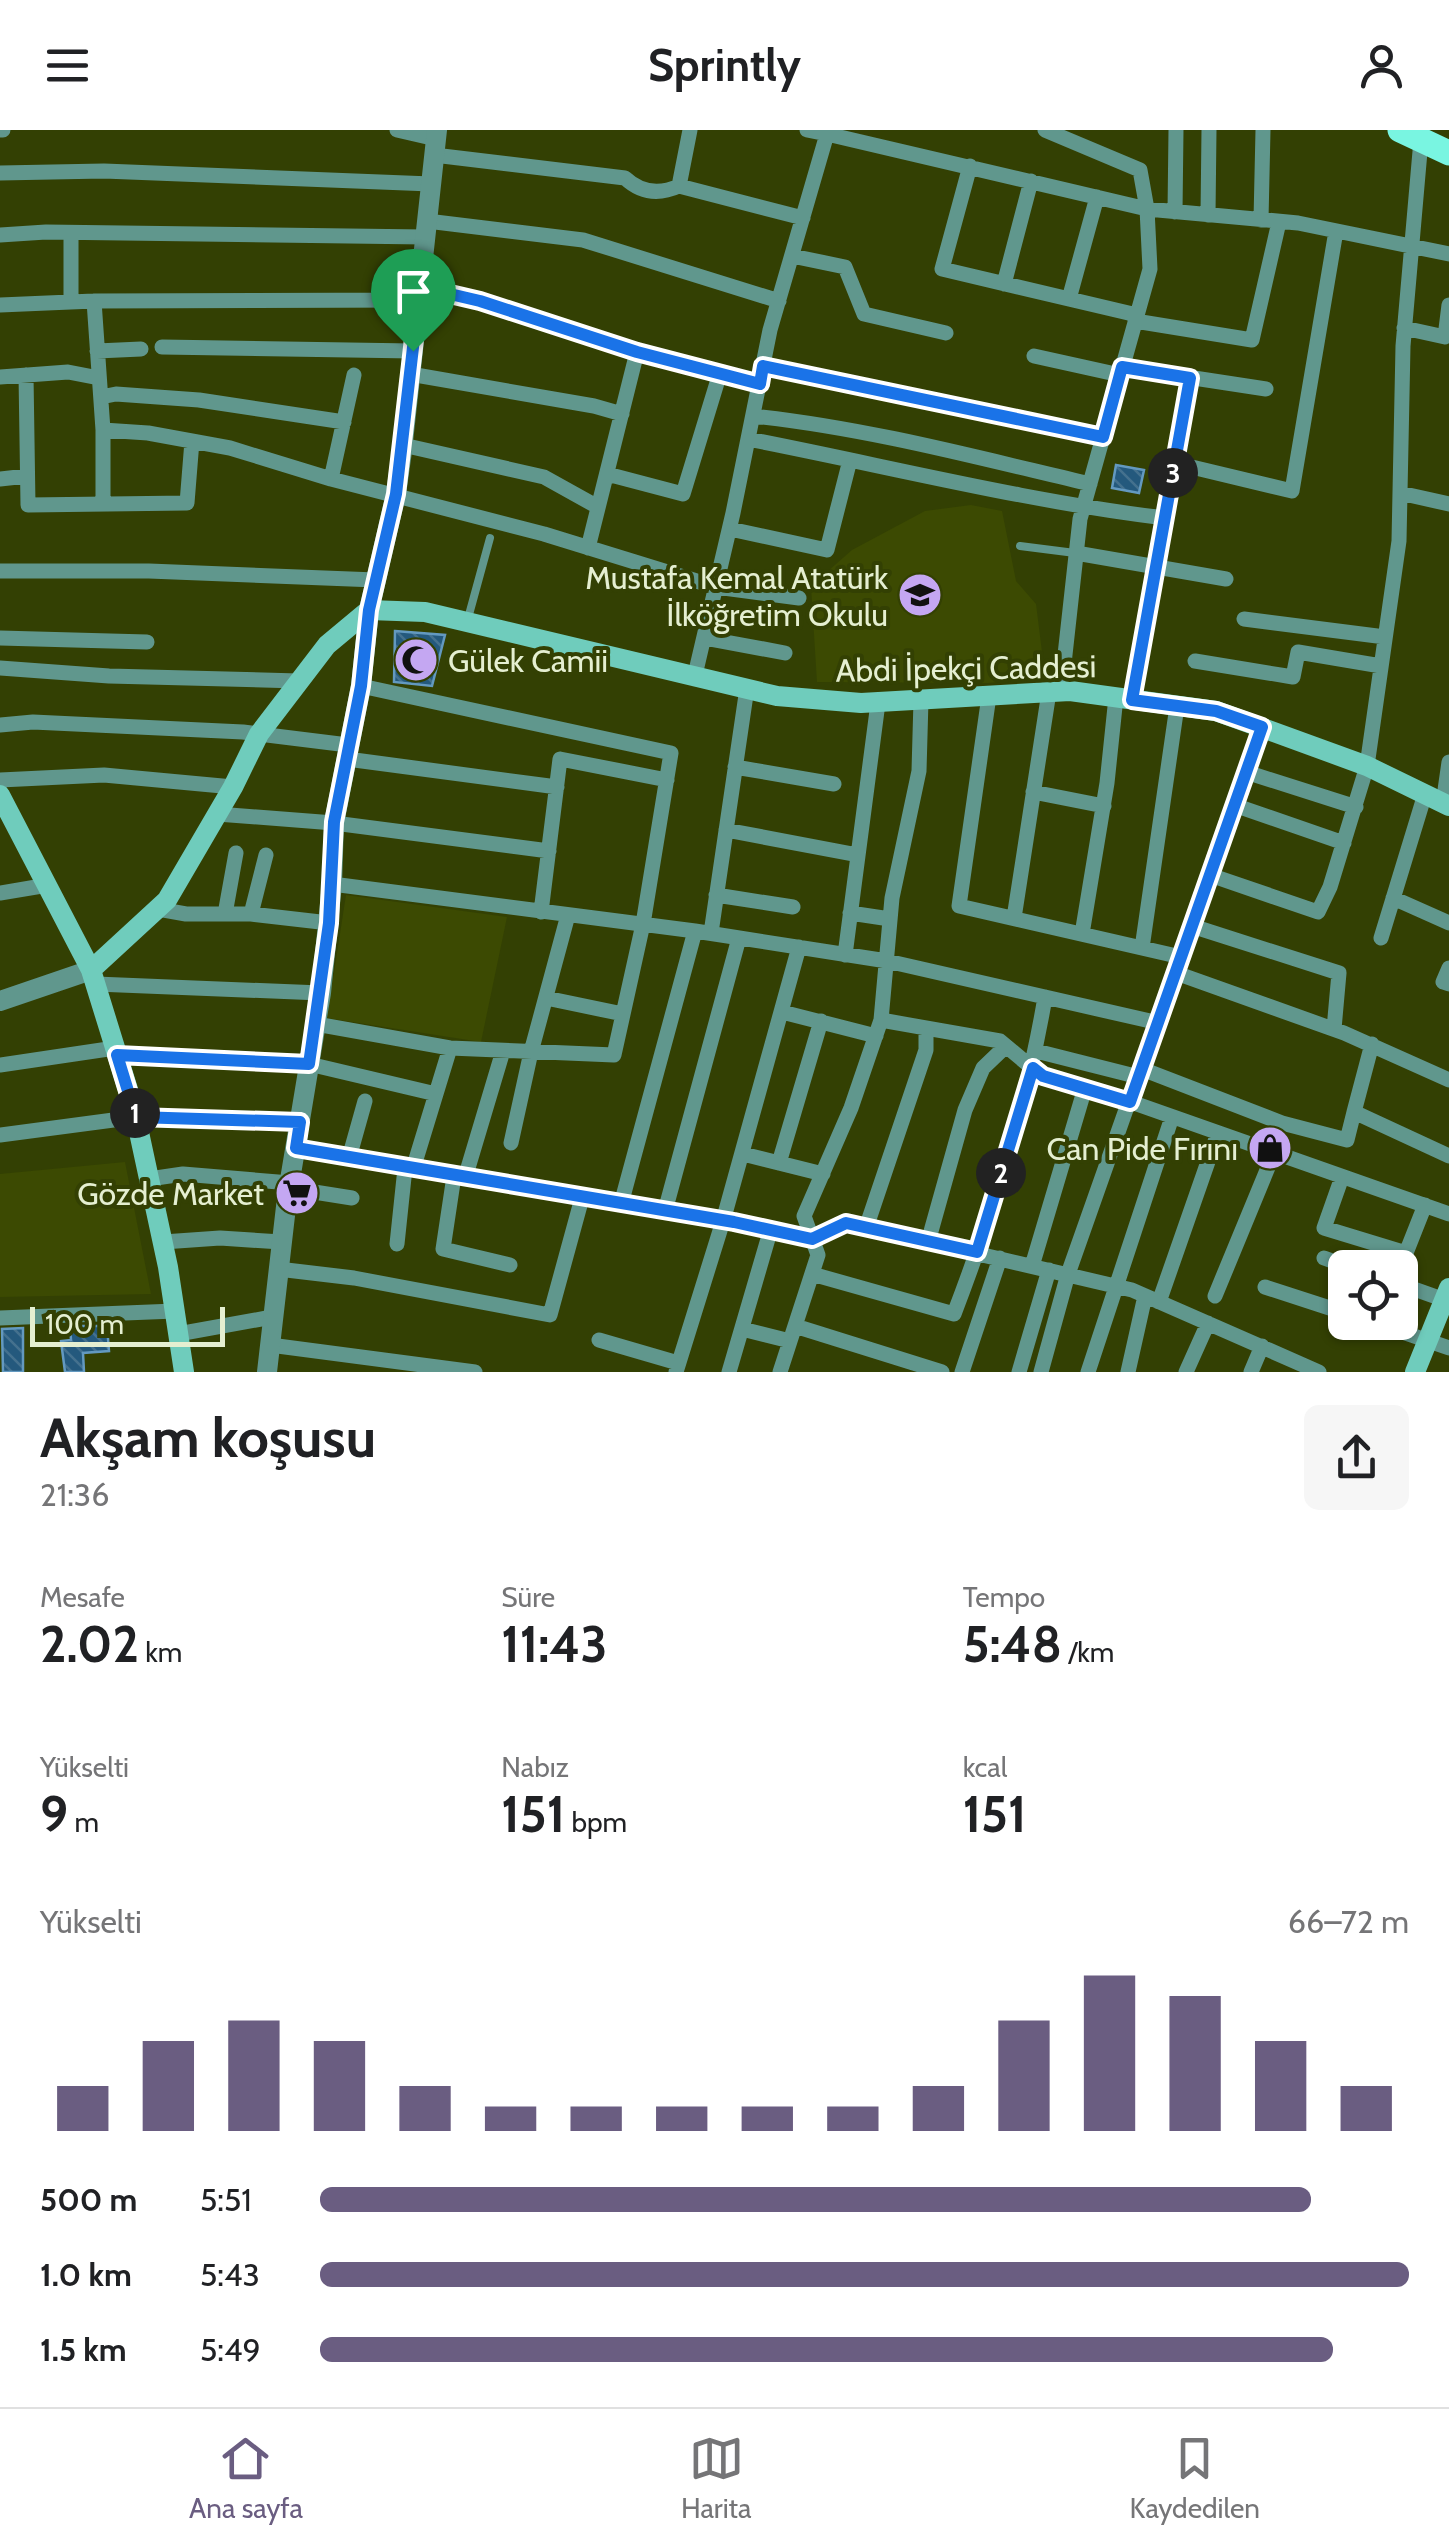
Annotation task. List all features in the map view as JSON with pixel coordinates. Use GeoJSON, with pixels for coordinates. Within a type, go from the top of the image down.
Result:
{"type":"FeatureCollection","features":[{"type":"Feature","properties":{"kind":"main road"},"geometry":{"type":"LineString","coordinates":[[1410,135],[1449,153]]}},
{"type":"Feature","properties":{"kind":"main road"},"geometry":{"type":"LineString","coordinates":[[94,977],[167,900],[260,734],[299,681],[327,645],[369,610]]}},
{"type":"Feature","properties":{"kind":"main road","name":"Abdi İpekçi Caddesi"},"geometry":{"type":"LineString","coordinates":[[369,610],[426,612],[777,696],[878,702],[1055,692],[1216,711],[1367,766],[1439,801]]}},
{"type":"Feature","properties":{"kind":"main road"},"geometry":{"type":"LineString","coordinates":[[0,795],[7,820],[48,885],[94,977],[136,1117],[163,1242],[184,1372]]}},
{"type":"Feature","properties":{"kind":"main road"},"geometry":{"type":"LineString","coordinates":[[1415,1372],[1439,1344],[1447,1294]]}},
{"type":"Feature","properties":{"kind":"street"},"geometry":{"type":"LineString","coordinates":[[396,130],[436,142],[624,178],[634,187],[662,194],[679,186],[803,218]]}},
{"type":"Feature","properties":{"kind":"street"},"geometry":{"type":"LineString","coordinates":[[679,186],[690,130]]}},
{"type":"Feature","properties":{"kind":"street"},"geometry":{"type":"LineString","coordinates":[[806,130],[1147,209],[1279,222],[1449,254]]}},
{"type":"Feature","properties":{"kind":"street"},"geometry":{"type":"LineString","coordinates":[[1014,918],[1083,508],[1150,269],[1147,209],[1140,170],[1046,130]]}},
{"type":"Feature","properties":{"kind":"street"},"geometry":{"type":"LineString","coordinates":[[1176,130],[1176,212]]}},
{"type":"Feature","properties":{"kind":"street"},"geometry":{"type":"LineString","coordinates":[[1208,215],[1209,130]]}},
{"type":"Feature","properties":{"kind":"street"},"geometry":{"type":"LineString","coordinates":[[1261,220],[1263,130]]}},
{"type":"Feature","properties":{"kind":"street"},"geometry":{"type":"LineString","coordinates":[[694,675],[778,301],[827,134]]}},
{"type":"Feature","properties":{"kind":"street"},"geometry":{"type":"LineString","coordinates":[[1210,874],[1318,912],[1356,807],[1367,766],[1399,542],[1410,135]]}},
{"type":"Feature","properties":{"kind":"street"},"geometry":{"type":"LineString","coordinates":[[267,1372],[289,1186],[321,993],[334,822],[361,686],[369,610],[396,494],[403,445],[436,142]]}},
{"type":"Feature","properties":{"kind":"street"},"geometry":{"type":"LineString","coordinates":[[970,166],[942,269],[1136,318],[1252,340],[1279,222]]}},
{"type":"Feature","properties":{"kind":"street"},"geometry":{"type":"LineString","coordinates":[[0,173],[104,171],[431,184]]}},
{"type":"Feature","properties":{"kind":"street"},"geometry":{"type":"LineString","coordinates":[[1004,284],[1031,181]]}},
{"type":"Feature","properties":{"kind":"street"},"geometry":{"type":"LineString","coordinates":[[1070,299],[1097,197]]}},
{"type":"Feature","properties":{"kind":"street"},"geometry":{"type":"LineString","coordinates":[[0,236],[426,229],[583,240],[778,301]]}},
{"type":"Feature","properties":{"kind":"street"},"geometry":{"type":"LineString","coordinates":[[1175,463],[1292,491],[1336,231]]}},
{"type":"Feature","properties":{"kind":"street"},"geometry":{"type":"LineString","coordinates":[[70,302],[71,232]]}},
{"type":"Feature","properties":{"kind":"street"},"geometry":{"type":"LineString","coordinates":[[792,256],[845,267],[864,314],[946,332]]}},
{"type":"Feature","properties":{"kind":"street"},"geometry":{"type":"LineString","coordinates":[[0,305],[419,293],[480,301],[637,352],[760,384]]}},
{"type":"Feature","properties":{"kind":"street"},"geometry":{"type":"LineString","coordinates":[[94,301],[103,430],[103,503]]}},
{"type":"Feature","properties":{"kind":"street"},"geometry":{"type":"LineString","coordinates":[[1404,328],[1445,337],[1449,305]]}},
{"type":"Feature","properties":{"kind":"street"},"geometry":{"type":"LineString","coordinates":[[162,346],[413,351]]}},
{"type":"Feature","properties":{"kind":"street"},"geometry":{"type":"LineString","coordinates":[[97,351],[141,349]]}},
{"type":"Feature","properties":{"kind":"street"},"geometry":{"type":"LineString","coordinates":[[588,548],[637,352]]}},
{"type":"Feature","properties":{"kind":"street"},"geometry":{"type":"LineString","coordinates":[[1034,356],[1266,389]]}},
{"type":"Feature","properties":{"kind":"street"},"geometry":{"type":"LineString","coordinates":[[763,366],[1103,437]]}},
{"type":"Feature","properties":{"kind":"street"},"geometry":{"type":"LineString","coordinates":[[0,377],[68,372],[99,378]]}},
{"type":"Feature","properties":{"kind":"street"},"geometry":{"type":"LineString","coordinates":[[410,374],[622,414]]}},
{"type":"Feature","properties":{"kind":"street"},"geometry":{"type":"LineString","coordinates":[[607,474],[683,494],[720,374]]}},
{"type":"Feature","properties":{"kind":"street"},"geometry":{"type":"LineString","coordinates":[[331,480],[354,375]]}},
{"type":"Feature","properties":{"kind":"street"},"geometry":{"type":"LineString","coordinates":[[26,376],[28,505],[186,503],[192,441]]}},
{"type":"Feature","properties":{"kind":"street"},"geometry":{"type":"LineString","coordinates":[[1082,934],[1124,699],[1157,568],[1190,378]]}},
{"type":"Feature","properties":{"kind":"street"},"geometry":{"type":"LineString","coordinates":[[100,397],[116,394],[198,400],[344,422]]}},
{"type":"Feature","properties":{"kind":"street"},"geometry":{"type":"LineString","coordinates":[[753,416],[937,448],[1090,484]]}},
{"type":"Feature","properties":{"kind":"street"},"geometry":{"type":"LineString","coordinates":[[103,430],[230,448],[716,587],[799,598]]}},
{"type":"Feature","properties":{"kind":"street"},"geometry":{"type":"LineString","coordinates":[[748,439],[1083,508],[1165,518]]}},
{"type":"Feature","properties":{"kind":"street"},"geometry":{"type":"LineString","coordinates":[[403,445],[544,476],[598,507]]}},
{"type":"Feature","properties":{"kind":"street"},"geometry":{"type":"LineString","coordinates":[[730,528],[827,550],[850,460]]}},
{"type":"Feature","properties":{"kind":"street"},"geometry":{"type":"LineString","coordinates":[[0,479],[27,476]]}},
{"type":"Feature","properties":{"kind":"street"},"geometry":{"type":"LineString","coordinates":[[1400,492],[1449,504]]}},
{"type":"Feature","properties":{"kind":"street"},"geometry":{"type":"LineString","coordinates":[[1076,554],[1226,579]]}},
{"type":"Feature","properties":{"kind":"street"},"geometry":{"type":"LineString","coordinates":[[0,571],[149,571],[376,580]]}},
{"type":"Feature","properties":{"kind":"street"},"geometry":{"type":"LineString","coordinates":[[1244,619],[1385,637]]}},
{"type":"Feature","properties":{"kind":"street"},"geometry":{"type":"LineString","coordinates":[[0,638],[146,642]]}},
{"type":"Feature","properties":{"kind":"street"},"geometry":{"type":"LineString","coordinates":[[704,638],[785,653]]}},
{"type":"Feature","properties":{"kind":"street"},"geometry":{"type":"LineString","coordinates":[[1195,661],[1293,676],[1298,652],[1381,666]]}},
{"type":"Feature","properties":{"kind":"street"},"geometry":{"type":"LineString","coordinates":[[0,668],[109,676],[299,681]]}},
{"type":"Feature","properties":{"kind":"street"},"geometry":{"type":"LineString","coordinates":[[316,1024],[450,1048],[614,1055],[643,924],[672,753],[361,686]]}},
{"type":"Feature","properties":{"kind":"street"},"geometry":{"type":"LineString","coordinates":[[621,1204],[716,896],[747,688]]}},
{"type":"Feature","properties":{"kind":"street"},"geometry":{"type":"LineString","coordinates":[[990,696],[959,906],[1142,948],[1449,1080]]}},
{"type":"Feature","properties":{"kind":"street"},"geometry":{"type":"LineString","coordinates":[[780,1372],[818,1255],[804,1216],[851,1108],[878,1028],[890,919],[918,771],[920,700]]}},
{"type":"Feature","properties":{"kind":"street"},"geometry":{"type":"LineString","coordinates":[[845,955],[878,702]]}},
{"type":"Feature","properties":{"kind":"street"},"geometry":{"type":"LineString","coordinates":[[1142,948],[1177,706]]}},
{"type":"Feature","properties":{"kind":"street"},"geometry":{"type":"LineString","coordinates":[[0,725],[33,722],[260,734],[557,786]]}},
{"type":"Feature","properties":{"kind":"street"},"geometry":{"type":"LineString","coordinates":[[1041,1372],[1068,1274],[1262,727]]}},
{"type":"Feature","properties":{"kind":"street"},"geometry":{"type":"LineString","coordinates":[[541,912],[560,759],[667,780]]}},
{"type":"Feature","properties":{"kind":"street"},"geometry":{"type":"LineString","coordinates":[[1380,938],[1393,898],[1439,801],[1449,762]]}},
{"type":"Feature","properties":{"kind":"street"},"geometry":{"type":"LineString","coordinates":[[736,767],[834,784]]}},
{"type":"Feature","properties":{"kind":"street"},"geometry":{"type":"LineString","coordinates":[[1246,772],[1356,807]]}},
{"type":"Feature","properties":{"kind":"street"},"geometry":{"type":"LineString","coordinates":[[0,780],[104,775],[233,786]]}},
{"type":"Feature","properties":{"kind":"street"},"geometry":{"type":"LineString","coordinates":[[1034,792],[1104,806]]}},
{"type":"Feature","properties":{"kind":"street"},"geometry":{"type":"LineString","coordinates":[[1234,805],[1344,843]]}},
{"type":"Feature","properties":{"kind":"street"},"geometry":{"type":"LineString","coordinates":[[217,814],[334,822],[548,851]]}},
{"type":"Feature","properties":{"kind":"street"},"geometry":{"type":"LineString","coordinates":[[726,830],[858,855]]}},
{"type":"Feature","properties":{"kind":"street"},"geometry":{"type":"LineString","coordinates":[[224,914],[236,853]]}},
{"type":"Feature","properties":{"kind":"street"},"geometry":{"type":"LineString","coordinates":[[251,914],[266,855]]}},
{"type":"Feature","properties":{"kind":"street"},"geometry":{"type":"LineString","coordinates":[[332,884],[800,947],[886,962],[1159,1023]]}},
{"type":"Feature","properties":{"kind":"street"},"geometry":{"type":"LineString","coordinates":[[0,892],[48,885]]}},
{"type":"Feature","properties":{"kind":"street"},"geometry":{"type":"LineString","coordinates":[[716,896],[793,907]]}},
{"type":"Feature","properties":{"kind":"street"},"geometry":{"type":"LineString","coordinates":[[1393,898],[1449,923]]}},
{"type":"Feature","properties":{"kind":"street"},"geometry":{"type":"LineString","coordinates":[[158,908],[186,914],[251,914],[329,923]]}},
{"type":"Feature","properties":{"kind":"street"},"geometry":{"type":"LineString","coordinates":[[850,913],[890,919]]}},
{"type":"Feature","properties":{"kind":"street"},"geometry":{"type":"LineString","coordinates":[[511,1143],[568,915]]}},
{"type":"Feature","properties":{"kind":"street"},"geometry":{"type":"LineString","coordinates":[[1192,926],[1339,973],[1334,1029]]}},
{"type":"Feature","properties":{"kind":"street"},"geometry":{"type":"LineString","coordinates":[[665,1212],[739,938]]}},
{"type":"Feature","properties":{"kind":"street"},"geometry":{"type":"LineString","coordinates":[[599,1340],[677,1367],[723,1221],[800,947]]}},
{"type":"Feature","properties":{"kind":"street"},"geometry":{"type":"LineString","coordinates":[[1449,968],[1443,982],[1449,984]]}},
{"type":"Feature","properties":{"kind":"street"},"geometry":{"type":"LineString","coordinates":[[2,999],[94,977],[321,993]]}},
{"type":"Feature","properties":{"kind":"street"},"geometry":{"type":"LineString","coordinates":[[546,998],[623,1014]]}},
{"type":"Feature","properties":{"kind":"street"},"geometry":{"type":"LineString","coordinates":[[812,1274],[954,1314],[1033,1068],[1045,998]]}},
{"type":"Feature","properties":{"kind":"street"},"geometry":{"type":"LineString","coordinates":[[782,1012],[878,1028],[926,1028],[1000,1041],[1043,1076],[1172,1116],[1449,1214]]}},
{"type":"Feature","properties":{"kind":"street"},"geometry":{"type":"LineString","coordinates":[[778,1162],[821,1020]]}},
{"type":"Feature","properties":{"kind":"street"},"geometry":{"type":"LineString","coordinates":[[866,1228],[920,1067],[926,1028]]}},
{"type":"Feature","properties":{"kind":"street"},"geometry":{"type":"LineString","coordinates":[[1036,1051],[1141,1073],[1282,1124],[1347,1140],[1372,1044]]}},
{"type":"Feature","properties":{"kind":"street"},"geometry":{"type":"LineString","coordinates":[[928,1242],[966,1110],[983,1068],[1006,1046]]}},
{"type":"Feature","properties":{"kind":"street"},"geometry":{"type":"LineString","coordinates":[[397,1244],[409,1168],[450,1048]]}},
{"type":"Feature","properties":{"kind":"street"},"geometry":{"type":"LineString","coordinates":[[503,1051],[459,1178],[444,1249],[510,1265]]}},
{"type":"Feature","properties":{"kind":"street"},"geometry":{"type":"LineString","coordinates":[[0,1065],[116,1052],[309,1064],[436,1094]]}},
{"type":"Feature","properties":{"kind":"street"},"geometry":{"type":"LineString","coordinates":[[1032,1266],[1084,1088]]}},
{"type":"Feature","properties":{"kind":"street"},"geometry":{"type":"LineString","coordinates":[[349,1158],[365,1102]]}},
{"type":"Feature","properties":{"kind":"street"},"geometry":{"type":"LineString","coordinates":[[1354,1112],[1449,1156]]}},
{"type":"Feature","properties":{"kind":"street"},"geometry":{"type":"LineString","coordinates":[[1088,1372],[1172,1116]]}},
{"type":"Feature","properties":{"kind":"street"},"geometry":{"type":"LineString","coordinates":[[0,1135],[136,1117],[300,1122]]}},
{"type":"Feature","properties":{"kind":"street"},"geometry":{"type":"LineString","coordinates":[[1128,1372],[1152,1299],[1218,1133]]}},
{"type":"Feature","properties":{"kind":"street"},"geometry":{"type":"LineString","coordinates":[[296,1148],[812,1239],[846,1223],[1114,1286],[1319,1372]]}},
{"type":"Feature","properties":{"kind":"street"},"geometry":{"type":"LineString","coordinates":[[1216,1296],[1274,1153]]}},
{"type":"Feature","properties":{"kind":"street"},"geometry":{"type":"LineString","coordinates":[[742,1154],[822,1174]]}},
{"type":"Feature","properties":{"kind":"street"},"geometry":{"type":"LineString","coordinates":[[149,1178],[183,1174],[289,1186],[352,1198]]}},
{"type":"Feature","properties":{"kind":"street"},"geometry":{"type":"LineString","coordinates":[[1342,1176],[1324,1228],[1406,1253],[1425,1205]]}},
{"type":"Feature","properties":{"kind":"street"},"geometry":{"type":"LineString","coordinates":[[278,1269],[354,1278],[550,1315],[582,1198]]}},
{"type":"Feature","properties":{"kind":"street"},"geometry":{"type":"LineString","coordinates":[[729,1372],[770,1232]]}},
{"type":"Feature","properties":{"kind":"street"},"geometry":{"type":"LineString","coordinates":[[163,1242],[220,1238],[282,1242]]}},
{"type":"Feature","properties":{"kind":"street"},"geometry":{"type":"LineString","coordinates":[[962,1372],[1000,1258]]}},
{"type":"Feature","properties":{"kind":"street"},"geometry":{"type":"LineString","coordinates":[[1324,1258],[1328,1259]]}},
{"type":"Feature","properties":{"kind":"street"},"geometry":{"type":"LineString","coordinates":[[1019,1372],[1049,1270]]}},
{"type":"Feature","properties":{"kind":"street"},"geometry":{"type":"LineString","coordinates":[[1265,1287],[1328,1308]]}},
{"type":"Feature","properties":{"kind":"street"},"geometry":{"type":"LineString","coordinates":[[1418,1288],[1447,1294]]}},
{"type":"Feature","properties":{"kind":"street"},"geometry":{"type":"LineString","coordinates":[[0,1308],[174,1308]]}},
{"type":"Feature","properties":{"kind":"street"},"geometry":{"type":"LineString","coordinates":[[0,1318],[174,1308]]}},
{"type":"Feature","properties":{"kind":"street"},"geometry":{"type":"LineString","coordinates":[[178,1334],[272,1317]]}},
{"type":"Feature","properties":{"kind":"street"},"geometry":{"type":"LineString","coordinates":[[1186,1372],[1208,1323]]}},
{"type":"Feature","properties":{"kind":"street"},"geometry":{"type":"LineString","coordinates":[[742,1329],[793,1334],[942,1372]]}},
{"type":"Feature","properties":{"kind":"street"},"geometry":{"type":"LineString","coordinates":[[270,1345],[464,1371]]}},
{"type":"Feature","properties":{"kind":"street"},"geometry":{"type":"LineString","coordinates":[[1251,1372],[1262,1346]]}},
{"type":"Feature","properties":{"kind":"lane"},"geometry":{"type":"LineString","coordinates":[[467,622],[490,538]]}},
{"type":"Feature","properties":{"kind":"lane"},"geometry":{"type":"LineString","coordinates":[[1020,546],[1076,554]]}},
{"type":"Feature","properties":{"kind":"shaded area","name":"Mustafa Kemal Atatürk İlköğretim Okulu"},"geometry":{"type":"Polygon","coordinates":[[[971,505],[1002,511],[1016,581],[1036,604],[1042,652],[1039,678],[988,683],[817,682],[811,586],[852,550],[925,511],[971,505]]]}},
{"type":"Feature","properties":{"kind":"shaded area"},"geometry":{"type":"Polygon","coordinates":[[[346,895],[507,917],[481,1042],[327,1018],[346,895]]]}},
{"type":"Feature","properties":{"kind":"shaded area"},"geometry":{"type":"Polygon","coordinates":[[[125,1162],[151,1294],[0,1297],[0,1174],[125,1162]]]}},
{"type":"Feature","properties":{"kind":"building"},"geometry":{"type":"Polygon","coordinates":[[[1116,465],[1144,470],[1139,493],[1112,488],[1116,465]]]}},
{"type":"Feature","properties":{"kind":"building","name":"Gülek Camii"},"geometry":{"type":"Polygon","coordinates":[[[395,631],[445,635],[432,686],[394,682],[395,631]]]}},
{"type":"Feature","properties":{"kind":"building"},"geometry":{"type":"Polygon","coordinates":[[[70,1326],[107,1326],[109,1351],[83,1353],[84,1372],[65,1372],[61,1341],[71,1340],[70,1326]]]}},
{"type":"Feature","properties":{"kind":"building"},"geometry":{"type":"Polygon","coordinates":[[[23,1328],[23,1372],[3,1372],[2,1329],[23,1328]]]}},
{"type":"Feature","properties":{"kind":"place","name":"Mustafa Kemal Atatürk İlköğretim Okulu"},"geometry":{"type":"Point","coordinates":[920,595]}},
{"type":"Feature","properties":{"kind":"place","name":"Gülek Camii"},"geometry":{"type":"Point","coordinates":[416,660]}},
{"type":"Feature","properties":{"kind":"place","name":"Can Pide Fırını"},"geometry":{"type":"Point","coordinates":[1270,1148]}},
{"type":"Feature","properties":{"kind":"place","name":"Gözde Market"},"geometry":{"type":"Point","coordinates":[297,1193]}},
{"type":"Feature","properties":{"kind":"route"},"geometry":{"type":"LineString","coordinates":[[420,287],[760,384],[763,366],[1103,437],[1122,367],[1190,378],[1132,700],[1216,711],[1262,727],[1130,1102],[1043,1076],[1033,1068],[977,1252],[846,1223],[812,1239],[734,1222],[296,1148],[300,1122],[136,1117],[117,1055],[309,1064],[329,923],[334,822],[361,686],[369,610],[396,494],[413,351],[420,287]]}}]}
